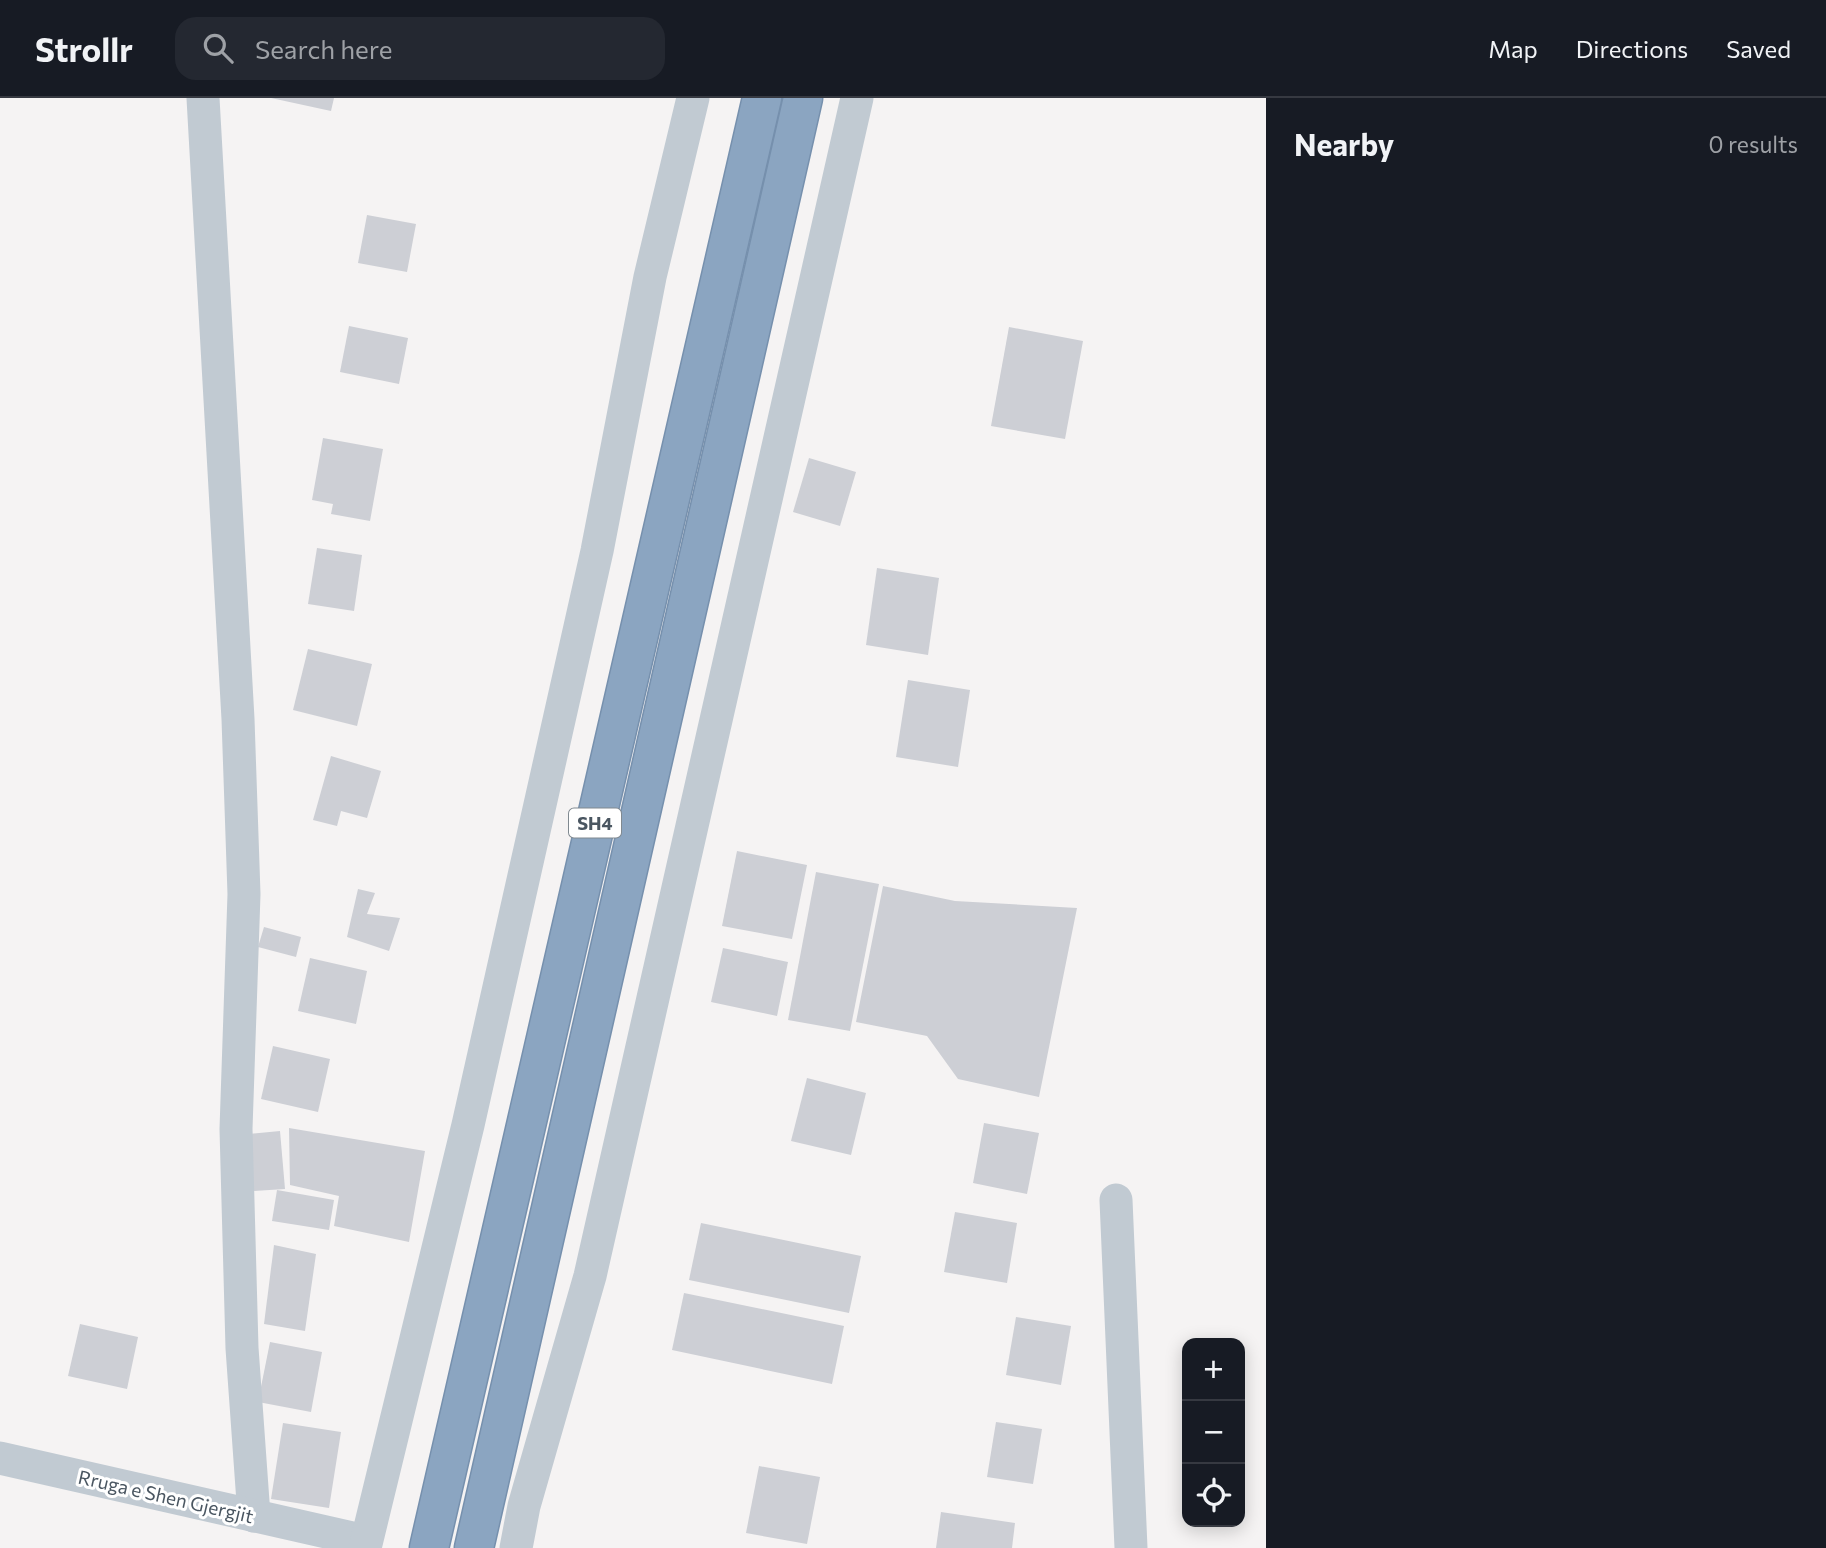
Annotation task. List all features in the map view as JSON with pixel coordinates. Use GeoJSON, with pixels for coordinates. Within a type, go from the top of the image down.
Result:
{"type":"FeatureCollection","features":[{"type":"Feature","properties":{"kind":"highway","name":"SH4"},"geometry":{"type":"LineString","coordinates":[[429,1548],[762,98]]}},
{"type":"Feature","properties":{"kind":"highway","name":"SH4"},"geometry":{"type":"LineString","coordinates":[[474,1548],[803,98]]}},
{"type":"Feature","properties":{"kind":"street"},"geometry":{"type":"LineString","coordinates":[[203,98],[244,894],[236,1129],[242,1348],[254,1516]]}},
{"type":"Feature","properties":{"kind":"street"},"geometry":{"type":"LineString","coordinates":[[366,1544],[468,1125],[597,551],[650,277],[693,98]]}},
{"type":"Feature","properties":{"kind":"street"},"geometry":{"type":"LineString","coordinates":[[516,1548],[524,1506],[590,1276],[857,98]]}},
{"type":"Feature","properties":{"kind":"street"},"geometry":{"type":"LineString","coordinates":[[1116,1200],[1131,1548]]}},
{"type":"Feature","properties":{"kind":"street","name":"Rruga e Shen Gjergjit"},"geometry":{"type":"LineString","coordinates":[[0,1458],[332,1533],[366,1544]]}},
{"type":"Feature","properties":{"kind":"building"},"geometry":{"type":"Polygon","coordinates":[[[271,98],[334,98],[331,111],[271,98]]]}},
{"type":"Feature","properties":{"kind":"building"},"geometry":{"type":"Polygon","coordinates":[[[367,215],[416,224],[407,272],[358,263],[367,215]]]}},
{"type":"Feature","properties":{"kind":"building"},"geometry":{"type":"Polygon","coordinates":[[[349,326],[408,338],[399,384],[340,372],[349,326]]]}},
{"type":"Feature","properties":{"kind":"building"},"geometry":{"type":"Polygon","coordinates":[[[1009,327],[1083,341],[1065,439],[991,426],[1009,327]]]}},
{"type":"Feature","properties":{"kind":"building"},"geometry":{"type":"Polygon","coordinates":[[[323,438],[383,449],[370,521],[331,514],[333,504],[312,500],[323,438]]]}},
{"type":"Feature","properties":{"kind":"building"},"geometry":{"type":"Polygon","coordinates":[[[809,458],[856,472],[840,526],[793,512],[809,458]]]}},
{"type":"Feature","properties":{"kind":"building"},"geometry":{"type":"Polygon","coordinates":[[[317,548],[362,555],[354,611],[308,604],[317,548]]]}},
{"type":"Feature","properties":{"kind":"building"},"geometry":{"type":"Polygon","coordinates":[[[877,568],[939,578],[928,655],[866,645],[877,568]]]}},
{"type":"Feature","properties":{"kind":"building"},"geometry":{"type":"Polygon","coordinates":[[[308,649],[372,664],[357,726],[293,710],[308,649]]]}},
{"type":"Feature","properties":{"kind":"building"},"geometry":{"type":"Polygon","coordinates":[[[908,680],[970,690],[958,767],[896,757],[908,680]]]}},
{"type":"Feature","properties":{"kind":"building"},"geometry":{"type":"Polygon","coordinates":[[[331,756],[381,771],[367,818],[341,811],[337,826],[313,820],[331,756]]]}},
{"type":"Feature","properties":{"kind":"building"},"geometry":{"type":"Polygon","coordinates":[[[737,851],[807,865],[792,939],[722,926],[737,851]]]}},
{"type":"Feature","properties":{"kind":"building"},"geometry":{"type":"Polygon","coordinates":[[[816,872],[879,884],[850,1031],[788,1020],[816,872]]]}},
{"type":"Feature","properties":{"kind":"building"},"geometry":{"type":"Polygon","coordinates":[[[883,886],[955,901],[1077,908],[1039,1097],[958,1079],[927,1036],[856,1022],[883,886]]]}},
{"type":"Feature","properties":{"kind":"building"},"geometry":{"type":"Polygon","coordinates":[[[358,889],[375,893],[367,914],[400,918],[389,951],[347,937],[358,889]]]}},
{"type":"Feature","properties":{"kind":"building"},"geometry":{"type":"Polygon","coordinates":[[[264,927],[301,937],[296,957],[258,947],[264,927]]]}},
{"type":"Feature","properties":{"kind":"building"},"geometry":{"type":"Polygon","coordinates":[[[723,948],[788,962],[777,1016],[711,1002],[723,948]]]}},
{"type":"Feature","properties":{"kind":"building"},"geometry":{"type":"Polygon","coordinates":[[[310,958],[367,971],[356,1024],[298,1011],[310,958]]]}},
{"type":"Feature","properties":{"kind":"building"},"geometry":{"type":"Polygon","coordinates":[[[273,1046],[330,1059],[318,1112],[261,1099],[273,1046]]]}},
{"type":"Feature","properties":{"kind":"building"},"geometry":{"type":"Polygon","coordinates":[[[807,1078],[866,1093],[851,1155],[791,1141],[807,1078]]]}},
{"type":"Feature","properties":{"kind":"building"},"geometry":{"type":"Polygon","coordinates":[[[984,1123],[1039,1133],[1027,1194],[973,1183],[984,1123]]]}},
{"type":"Feature","properties":{"kind":"building"},"geometry":{"type":"Polygon","coordinates":[[[289,1128],[425,1151],[409,1242],[334,1226],[339,1196],[290,1185],[289,1128]]]}},
{"type":"Feature","properties":{"kind":"building"},"geometry":{"type":"Polygon","coordinates":[[[280,1131],[285,1189],[254,1191],[249,1134],[280,1131]]]}},
{"type":"Feature","properties":{"kind":"building"},"geometry":{"type":"Polygon","coordinates":[[[277,1190],[334,1200],[329,1230],[272,1221],[277,1190]]]}},
{"type":"Feature","properties":{"kind":"building"},"geometry":{"type":"Polygon","coordinates":[[[955,1212],[1017,1223],[1007,1283],[944,1272],[955,1212]]]}},
{"type":"Feature","properties":{"kind":"building"},"geometry":{"type":"Polygon","coordinates":[[[701,1223],[861,1256],[849,1313],[689,1280],[701,1223]]]}},
{"type":"Feature","properties":{"kind":"building"},"geometry":{"type":"Polygon","coordinates":[[[274,1245],[316,1254],[305,1331],[264,1324],[274,1245]]]}},
{"type":"Feature","properties":{"kind":"building"},"geometry":{"type":"Polygon","coordinates":[[[684,1293],[844,1326],[832,1384],[672,1350],[684,1293]]]}},
{"type":"Feature","properties":{"kind":"building"},"geometry":{"type":"Polygon","coordinates":[[[1016,1317],[1071,1326],[1061,1385],[1006,1375],[1016,1317]]]}},
{"type":"Feature","properties":{"kind":"building"},"geometry":{"type":"Polygon","coordinates":[[[80,1324],[138,1337],[127,1389],[68,1376],[80,1324]]]}},
{"type":"Feature","properties":{"kind":"building"},"geometry":{"type":"Polygon","coordinates":[[[270,1342],[322,1352],[311,1412],[258,1402],[270,1342]]]}},
{"type":"Feature","properties":{"kind":"building"},"geometry":{"type":"Polygon","coordinates":[[[996,1422],[1042,1429],[1033,1484],[987,1477],[996,1422]]]}},
{"type":"Feature","properties":{"kind":"building"},"geometry":{"type":"Polygon","coordinates":[[[283,1423],[341,1432],[329,1508],[271,1499],[283,1423]]]}},
{"type":"Feature","properties":{"kind":"building"},"geometry":{"type":"Polygon","coordinates":[[[759,1466],[820,1477],[807,1544],[746,1533],[759,1466]]]}},
{"type":"Feature","properties":{"kind":"building"},"geometry":{"type":"Polygon","coordinates":[[[941,1512],[1015,1523],[1012,1548],[936,1548],[941,1512]]]}}]}
